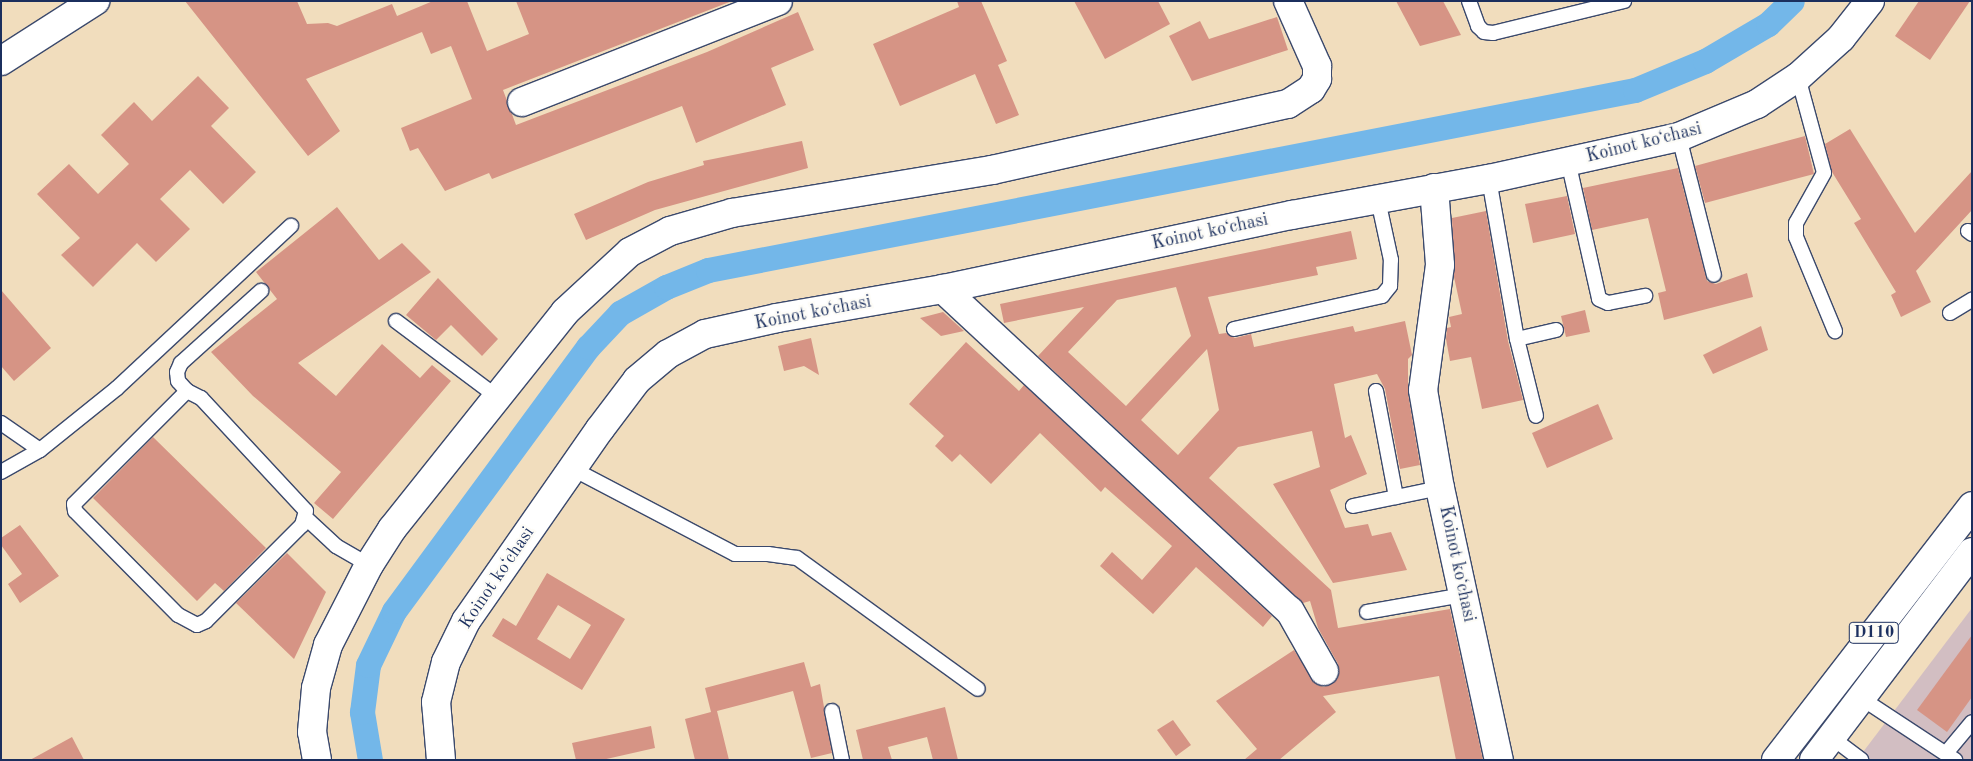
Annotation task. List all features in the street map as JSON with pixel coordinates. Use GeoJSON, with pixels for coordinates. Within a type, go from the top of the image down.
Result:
{"type":"FeatureCollection","features":[{"type":"Feature","properties":{"kind":"street"},"geometry":{"type":"LineString","coordinates":[[1,61],[95,1]]}},
{"type":"Feature","properties":{"kind":"street"},"geometry":{"type":"LineString","coordinates":[[522,102],[778,1]]}},
{"type":"Feature","properties":{"kind":"street"},"geometry":{"type":"LineString","coordinates":[[317,760],[312,732],[316,688],[328,645],[369,564],[392,529],[496,396],[565,312],[630,252],[670,231],[732,213],[992,170],[1288,104],[1302,98],[1316,79],[1317,66],[1288,1]]}},
{"type":"Feature","properties":{"kind":"street","name":"Koinot koʻchasi"},"geometry":{"type":"LineString","coordinates":[[441,760],[436,702],[446,662],[466,620],[637,380],[668,354],[705,334],[943,289],[1434,188],[1490,179],[1679,137],[1757,104],[1798,78],[1841,38],[1870,1]]}},
{"type":"Feature","properties":{"kind":"street","name":"Koinot koʻchasi"},"geometry":{"type":"LineString","coordinates":[[1434,188],[1440,266],[1423,390],[1440,488],[1499,760]]}},
{"type":"Feature","properties":{"kind":"street"},"geometry":{"type":"LineString","coordinates":[[943,289],[1290,611],[1324,671]]}},
{"type":"Feature","properties":{"kind":"street","name":"D110"},"geometry":{"type":"LineString","coordinates":[[1776,760],[1972,506]]}},
{"type":"Feature","properties":{"kind":"street","name":"D110"},"geometry":{"type":"LineString","coordinates":[[1814,760],[1972,552]]}},
{"type":"Feature","properties":{"kind":"lane"},"geometry":{"type":"LineString","coordinates":[[1469,1],[1478,26],[1484,32],[1493,34],[1624,1]]}},
{"type":"Feature","properties":{"kind":"lane"},"geometry":{"type":"LineString","coordinates":[[1798,78],[1824,173],[1796,223],[1796,236],[1834,331]]}},
{"type":"Feature","properties":{"kind":"lane"},"geometry":{"type":"LineString","coordinates":[[1679,137],[1714,275]]}},
{"type":"Feature","properties":{"kind":"lane"},"geometry":{"type":"LineString","coordinates":[[1568,161],[1599,299],[1608,303],[1645,296]]}},
{"type":"Feature","properties":{"kind":"lane"},"geometry":{"type":"LineString","coordinates":[[1490,179],[1517,339],[1536,416]]}},
{"type":"Feature","properties":{"kind":"lane"},"geometry":{"type":"LineString","coordinates":[[1234,329],[1382,296],[1390,286],[1391,260],[1378,200]]}},
{"type":"Feature","properties":{"kind":"lane"},"geometry":{"type":"LineString","coordinates":[[1,472],[40,450],[116,388],[291,226]]}},
{"type":"Feature","properties":{"kind":"lane"},"geometry":{"type":"LineString","coordinates":[[187,391],[78,497],[75,511],[178,614],[197,625],[206,621],[306,518],[306,511],[201,398],[187,391],[178,381],[177,372],[181,363],[261,291]]}},
{"type":"Feature","properties":{"kind":"lane"},"geometry":{"type":"LineString","coordinates":[[1950,313],[1972,300]]}},
{"type":"Feature","properties":{"kind":"lane"},"geometry":{"type":"LineString","coordinates":[[396,321],[496,396]]}},
{"type":"Feature","properties":{"kind":"lane"},"geometry":{"type":"LineString","coordinates":[[1517,339],[1556,330]]}},
{"type":"Feature","properties":{"kind":"lane"},"geometry":{"type":"LineString","coordinates":[[1376,391],[1396,497]]}},
{"type":"Feature","properties":{"kind":"lane"},"geometry":{"type":"LineString","coordinates":[[1,423],[40,450]]}},
{"type":"Feature","properties":{"kind":"lane"},"geometry":{"type":"LineString","coordinates":[[574,469],[735,554],[797,558],[978,688]]}},
{"type":"Feature","properties":{"kind":"lane"},"geometry":{"type":"LineString","coordinates":[[1353,506],[1440,488]]}},
{"type":"Feature","properties":{"kind":"lane"},"geometry":{"type":"LineString","coordinates":[[306,518],[336,546],[369,564]]}},
{"type":"Feature","properties":{"kind":"lane"},"geometry":{"type":"LineString","coordinates":[[1368,612],[1463,595]]}},
{"type":"Feature","properties":{"kind":"lane"},"geometry":{"type":"LineString","coordinates":[[1861,698],[1951,756],[1972,722]]}},
{"type":"Feature","properties":{"kind":"lane"},"geometry":{"type":"LineString","coordinates":[[832,711],[842,760]]}},
{"type":"Feature","properties":{"kind":"lane"},"geometry":{"type":"LineString","coordinates":[[1831,737],[1861,760]]}},
{"type":"Feature","properties":{"kind":"shaded area"},"geometry":{"type":"Polygon","coordinates":[[[1972,608],[1972,760],[1857,760],[1972,608]]]}},
{"type":"Feature","properties":{"kind":"building"},"geometry":{"type":"Polygon","coordinates":[[[185,1],[297,1],[307,24],[328,23],[337,26],[392,4],[397,16],[433,1],[467,1],[487,51],[529,34],[516,1],[732,1],[503,90],[516,125],[707,52],[798,12],[814,50],[771,68],[786,105],[696,143],[682,106],[492,179],[489,173],[445,191],[418,148],[410,151],[401,128],[472,99],[451,46],[431,54],[422,32],[306,79],[340,131],[308,156],[185,1]]]}},
{"type":"Feature","properties":{"kind":"building"},"geometry":{"type":"Polygon","coordinates":[[[957,1],[981,1],[1007,61],[998,65],[1019,115],[996,124],[975,74],[900,106],[873,44],[959,7],[957,1]]]}},
{"type":"Feature","properties":{"kind":"building"},"geometry":{"type":"Polygon","coordinates":[[[1074,1],[1158,1],[1170,24],[1105,59],[1074,1]]]}},
{"type":"Feature","properties":{"kind":"building"},"geometry":{"type":"Polygon","coordinates":[[[1396,1],[1443,1],[1461,35],[1420,46],[1396,1]]]}},
{"type":"Feature","properties":{"kind":"building"},"geometry":{"type":"Polygon","coordinates":[[[1919,1],[1970,1],[1930,60],[1895,36],[1919,1]]]}},
{"type":"Feature","properties":{"kind":"building"},"geometry":{"type":"Polygon","coordinates":[[[1277,17],[1288,50],[1192,81],[1169,36],[1200,21],[1209,39],[1277,17]]]}},
{"type":"Feature","properties":{"kind":"building"},"geometry":{"type":"Polygon","coordinates":[[[198,76],[229,108],[211,126],[256,172],[223,204],[190,170],[160,199],[190,229],[156,262],[137,243],[93,287],[61,255],[80,238],[37,194],[69,164],[98,194],[129,164],[101,135],[134,102],[152,121],[198,76]]]}},
{"type":"Feature","properties":{"kind":"building"},"geometry":{"type":"Polygon","coordinates":[[[1850,129],[1915,233],[1972,171],[1972,210],[1916,271],[1931,302],[1901,317],[1891,295],[1896,292],[1854,223],[1861,219],[1832,172],[1825,144],[1850,129]]]}},
{"type":"Feature","properties":{"kind":"building"},"geometry":{"type":"Polygon","coordinates":[[[1805,136],[1814,174],[1705,203],[1695,166],[1805,136]]]}},
{"type":"Feature","properties":{"kind":"building"},"geometry":{"type":"Polygon","coordinates":[[[802,141],[808,168],[655,210],[586,240],[574,214],[648,182],[704,165],[703,161],[802,141]]]}},
{"type":"Feature","properties":{"kind":"building"},"geometry":{"type":"Polygon","coordinates":[[[1678,168],[1707,281],[1716,284],[1747,273],[1753,297],[1664,320],[1658,293],[1666,291],[1648,218],[1592,230],[1583,188],[1678,168]]]}},
{"type":"Feature","properties":{"kind":"building"},"geometry":{"type":"Polygon","coordinates":[[[1567,196],[1575,234],[1533,243],[1525,204],[1567,196]]]}},
{"type":"Feature","properties":{"kind":"building"},"geometry":{"type":"Polygon","coordinates":[[[337,207],[379,260],[402,243],[431,272],[298,363],[336,396],[382,344],[420,378],[432,365],[451,381],[333,519],[314,503],[341,472],[253,396],[211,352],[277,299],[256,272],[337,207]]]}},
{"type":"Feature","properties":{"kind":"building"},"geometry":{"type":"Polygon","coordinates":[[[1486,211],[1508,341],[1523,400],[1482,409],[1471,357],[1450,361],[1446,339],[1447,328],[1451,327],[1449,317],[1462,314],[1454,277],[1452,218],[1486,211]]]}},
{"type":"Feature","properties":{"kind":"building"},"geometry":{"type":"Polygon","coordinates":[[[1351,231],[1357,259],[1316,267],[1318,275],[1208,297],[1219,334],[1226,333],[1235,338],[1251,334],[1254,347],[1353,326],[1355,332],[1405,321],[1412,355],[1408,359],[1408,393],[1420,465],[1400,469],[1385,389],[1377,374],[1334,384],[1345,438],[1351,435],[1367,474],[1330,490],[1345,528],[1368,524],[1372,536],[1391,532],[1407,570],[1333,583],[1273,484],[1320,467],[1312,431],[1238,447],[1209,478],[1331,590],[1338,628],[1450,609],[1483,760],[1456,760],[1439,676],[1323,696],[1336,712],[1279,760],[1244,760],[1257,749],[1216,701],[1294,650],[1316,684],[1324,687],[1338,678],[1338,664],[1318,628],[1310,601],[1303,603],[1038,356],[1084,307],[1004,323],[1000,304],[1351,231]],[[1176,287],[1117,300],[1068,352],[1126,406],[1191,336],[1176,287]],[[1207,349],[1141,420],[1178,455],[1219,410],[1207,349]]]}},
{"type":"Feature","properties":{"kind":"building"},"geometry":{"type":"Polygon","coordinates":[[[438,278],[498,339],[482,356],[451,325],[436,340],[406,315],[438,278]]]}},
{"type":"Feature","properties":{"kind":"building"},"geometry":{"type":"Polygon","coordinates":[[[1,290],[51,348],[14,381],[1,366],[1,290]]]}},
{"type":"Feature","properties":{"kind":"building"},"geometry":{"type":"Polygon","coordinates":[[[1585,310],[1590,332],[1566,337],[1561,316],[1585,310]]]}},
{"type":"Feature","properties":{"kind":"building"},"geometry":{"type":"Polygon","coordinates":[[[943,312],[964,331],[941,336],[920,318],[943,312]]]}},
{"type":"Feature","properties":{"kind":"building"},"geometry":{"type":"Polygon","coordinates":[[[1761,326],[1768,350],[1713,374],[1703,355],[1761,326]]]}},
{"type":"Feature","properties":{"kind":"building"},"geometry":{"type":"Polygon","coordinates":[[[811,338],[819,375],[804,366],[784,371],[778,346],[811,338]]]}},
{"type":"Feature","properties":{"kind":"building"},"geometry":{"type":"Polygon","coordinates":[[[966,342],[1019,391],[1024,385],[1272,616],[1263,627],[1196,567],[1153,614],[1100,566],[1112,552],[1142,580],[1172,546],[1105,487],[1101,492],[1040,433],[991,484],[960,454],[952,462],[935,446],[944,436],[909,404],[966,342]]]}},
{"type":"Feature","properties":{"kind":"building"},"geometry":{"type":"Polygon","coordinates":[[[1598,404],[1613,439],[1547,468],[1532,433],[1598,404]]]}},
{"type":"Feature","properties":{"kind":"building"},"geometry":{"type":"Polygon","coordinates":[[[153,437],[266,548],[224,591],[215,583],[197,601],[93,498],[153,437]]]}},
{"type":"Feature","properties":{"kind":"building"},"geometry":{"type":"Polygon","coordinates":[[[20,525],[59,576],[20,603],[8,584],[22,574],[1,545],[1,538],[20,525]]]}},
{"type":"Feature","properties":{"kind":"building"},"geometry":{"type":"Polygon","coordinates":[[[287,553],[326,592],[294,659],[236,603],[287,553]]]}},
{"type":"Feature","properties":{"kind":"building"},"geometry":{"type":"Polygon","coordinates":[[[547,573],[625,619],[582,690],[492,636],[503,618],[516,626],[547,573]],[[558,605],[537,639],[570,659],[591,625],[558,605]]]}},
{"type":"Feature","properties":{"kind":"building"},"geometry":{"type":"Polygon","coordinates":[[[1972,635],[1972,697],[1947,732],[1917,710],[1972,635]]]}},
{"type":"Feature","properties":{"kind":"building"},"geometry":{"type":"Polygon","coordinates":[[[804,662],[811,687],[820,684],[832,753],[811,758],[793,691],[717,711],[729,760],[695,760],[685,719],[711,712],[705,688],[804,662]]]}},
{"type":"Feature","properties":{"kind":"building"},"geometry":{"type":"Polygon","coordinates":[[[945,707],[958,760],[933,760],[927,737],[888,747],[892,760],[863,760],[856,730],[945,707]]]}},
{"type":"Feature","properties":{"kind":"building"},"geometry":{"type":"Polygon","coordinates":[[[1173,720],[1191,745],[1176,756],[1157,730],[1173,720]]]}},
{"type":"Feature","properties":{"kind":"building"},"geometry":{"type":"Polygon","coordinates":[[[651,726],[655,748],[602,760],[576,760],[572,743],[651,726]]]}},
{"type":"Feature","properties":{"kind":"building"},"geometry":{"type":"Polygon","coordinates":[[[72,737],[84,760],[30,760],[72,737]]]}},
{"type":"Feature","properties":{"kind":"waterway"},"geometry":{"type":"LineString","coordinates":[[370,760],[362,712],[368,665],[394,611],[588,347],[620,313],[666,287],[708,270],[1635,90],[1705,61],[1768,24],[1792,1]]}}]}
